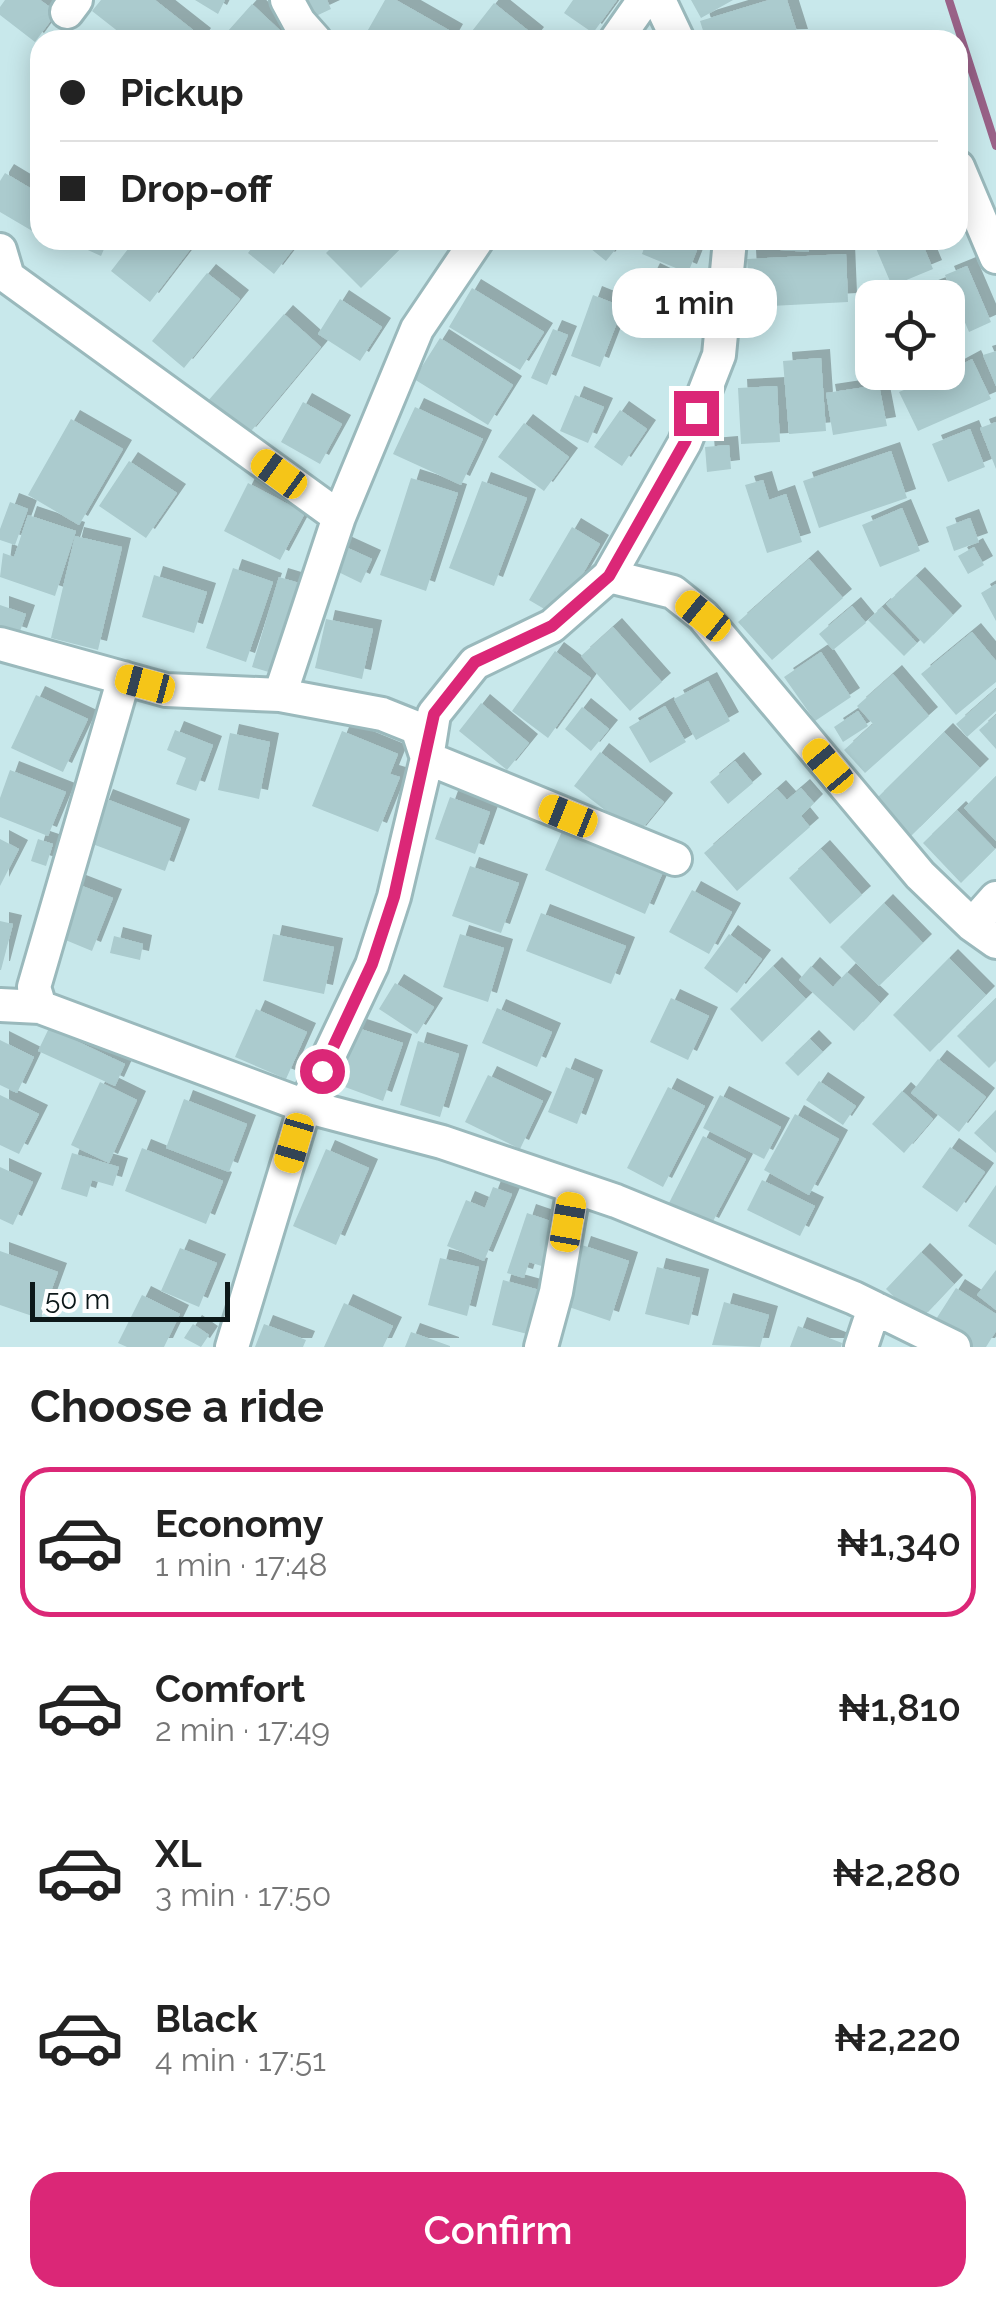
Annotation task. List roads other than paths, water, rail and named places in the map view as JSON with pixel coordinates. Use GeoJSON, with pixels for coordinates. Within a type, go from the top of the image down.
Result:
{"type":"FeatureCollection","features":[{"type":"Feature","properties":{"kind":"street"},"geometry":{"type":"LineString","coordinates":[[286,0],[305,30]]}},
{"type":"Feature","properties":{"kind":"street"},"geometry":{"type":"LineString","coordinates":[[623,30],[644,0]]}},
{"type":"Feature","properties":{"kind":"street"},"geometry":{"type":"LineString","coordinates":[[659,0],[673,30]]}},
{"type":"Feature","properties":{"kind":"street"},"geometry":{"type":"LineString","coordinates":[[968,191],[996,257]]}},
{"type":"Feature","properties":{"kind":"street"},"geometry":{"type":"LineString","coordinates":[[280,695],[339,517],[417,329],[470,250]]}},
{"type":"Feature","properties":{"kind":"street"},"geometry":{"type":"LineString","coordinates":[[232,1347],[305,1106],[372,964],[394,897],[434,714],[475,662],[552,626],[609,576],[685,442],[720,355],[729,250]]}},
{"type":"Feature","properties":{"kind":"street"},"geometry":{"type":"LineString","coordinates":[[3,274],[339,517]]}},
{"type":"Feature","properties":{"kind":"street"},"geometry":{"type":"LineString","coordinates":[[609,576],[673,592],[703,616],[920,876],[984,933],[996,898]]}},
{"type":"Feature","properties":{"kind":"street"},"geometry":{"type":"LineString","coordinates":[[0,644],[166,690],[280,695],[400,720],[418,728],[427,758]]}},
{"type":"Feature","properties":{"kind":"street"},"geometry":{"type":"LineString","coordinates":[[40,1007],[34,987],[124,678]]}},
{"type":"Feature","properties":{"kind":"street"},"geometry":{"type":"LineString","coordinates":[[427,758],[675,859]]}},
{"type":"Feature","properties":{"kind":"street"},"geometry":{"type":"LineString","coordinates":[[0,1005],[40,1007],[305,1106],[442,1142],[616,1201],[874,1308],[954,1347]]}},
{"type":"Feature","properties":{"kind":"street"},"geometry":{"type":"LineString","coordinates":[[541,1347],[556,1292],[574,1187]]}},
{"type":"Feature","properties":{"kind":"street"},"geometry":{"type":"LineString","coordinates":[[860,1347],[874,1308]]}},
{"type":"Feature","properties":{"kind":"waterway"},"geometry":{"type":"LineString","coordinates":[[949,0],[959,30]]}},
{"type":"Feature","properties":{"kind":"waterway"},"geometry":{"type":"LineString","coordinates":[[968,59],[996,146]]}}]}
